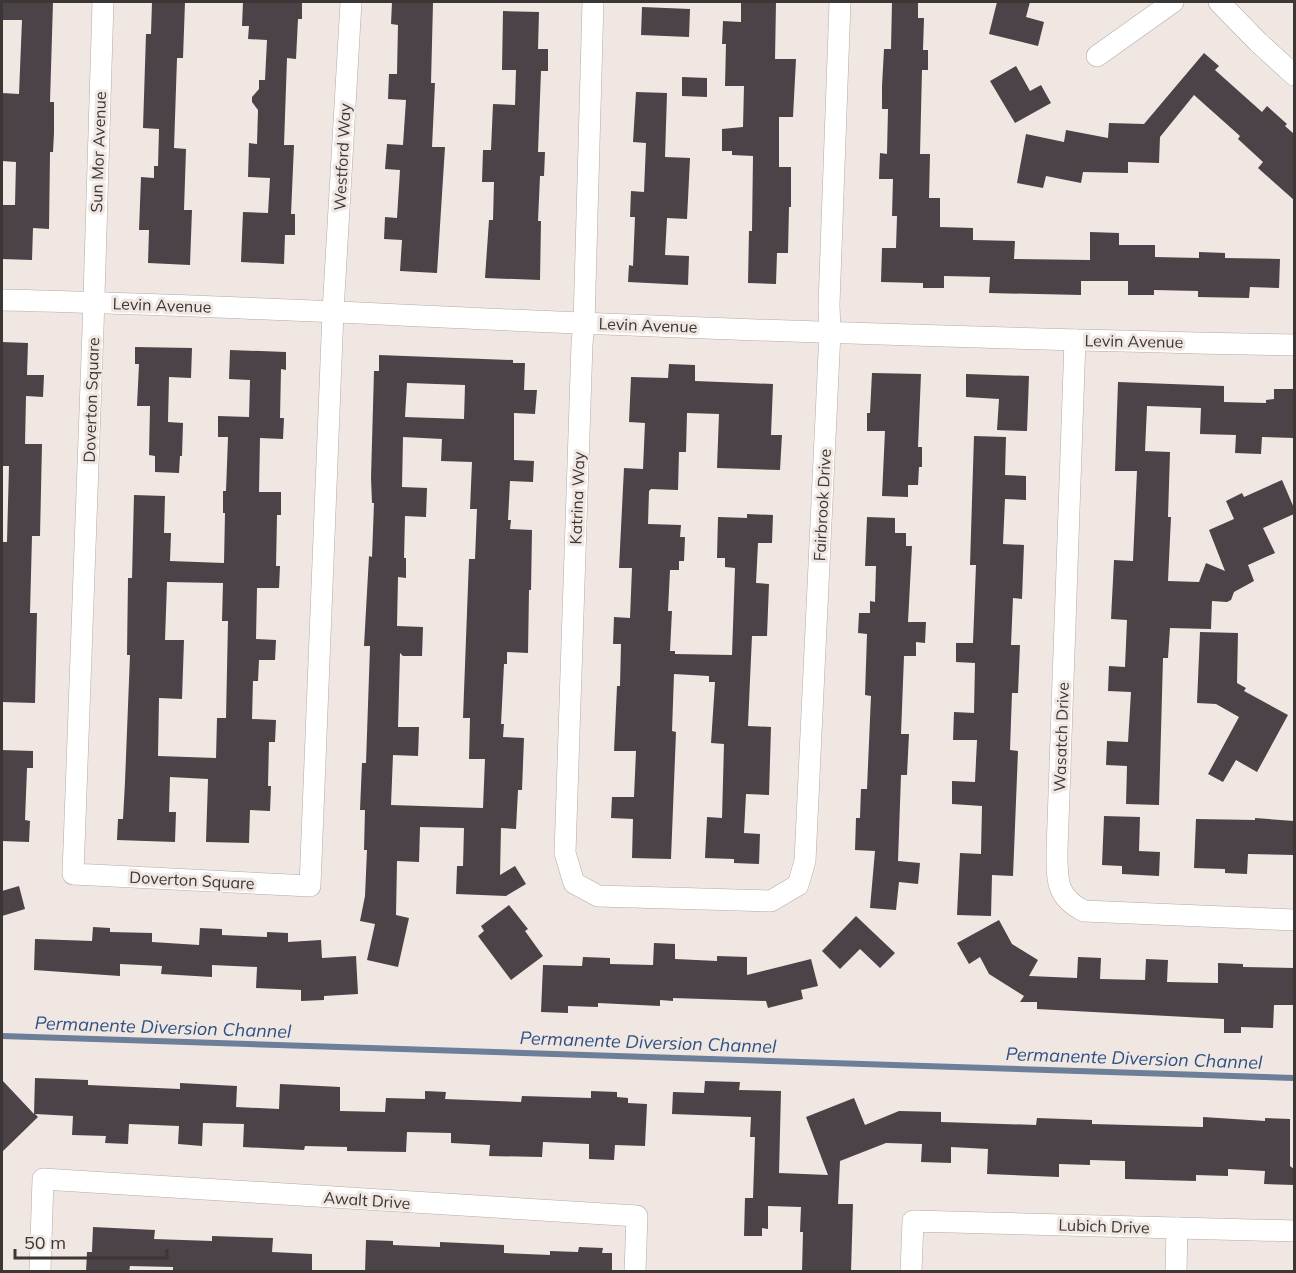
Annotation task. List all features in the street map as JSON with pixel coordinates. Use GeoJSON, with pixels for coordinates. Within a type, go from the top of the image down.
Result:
{"type":"FeatureCollection","features":[{"type":"Feature","properties":{"kind":"street","name":"Sun Mor Avenue"},"geometry":{"type":"LineString","coordinates":[[94,302],[103,2]]}},
{"type":"Feature","properties":{"kind":"street","name":"Westford Way"},"geometry":{"type":"LineString","coordinates":[[333,312],[351,2]]}},
{"type":"Feature","properties":{"kind":"street","name":"Katrina Way"},"geometry":{"type":"LineString","coordinates":[[593,2],[565,853],[574,883],[598,896],[680,898]]}},
{"type":"Feature","properties":{"kind":"street","name":"Fairbrook Drive"},"geometry":{"type":"LineString","coordinates":[[680,898],[771,901],[798,885],[805,861],[830,332],[829,305],[840,2]]}},
{"type":"Feature","properties":{"kind":"street"},"geometry":{"type":"LineString","coordinates":[[1097,56],[1173,2]]}},
{"type":"Feature","properties":{"kind":"street"},"geometry":{"type":"LineString","coordinates":[[1219,2],[1294,75]]}},
{"type":"Feature","properties":{"kind":"street","name":"Levin Avenue"},"geometry":{"type":"LineString","coordinates":[[2,300],[830,332],[1294,345]]}},
{"type":"Feature","properties":{"kind":"street","name":"Doverton Square"},"geometry":{"type":"LineString","coordinates":[[94,302],[73,874],[310,886],[333,312]]}},
{"type":"Feature","properties":{"kind":"street","name":"Wasatch Drive"},"geometry":{"type":"LineString","coordinates":[[1076,340],[1057,841],[1059,886],[1073,906],[1084,911],[1294,920]]}},
{"type":"Feature","properties":{"kind":"street","name":"Awalt Drive"},"geometry":{"type":"LineString","coordinates":[[40,1272],[43,1179],[637,1216],[635,1272]]}},
{"type":"Feature","properties":{"kind":"street","name":"Lubich Drive"},"geometry":{"type":"LineString","coordinates":[[911,1272],[913,1221],[1294,1231]]}},
{"type":"Feature","properties":{"kind":"street"},"geometry":{"type":"LineString","coordinates":[[1176,1272],[1177,1228]]}},
{"type":"Feature","properties":{"kind":"building"},"geometry":{"type":"Polygon","coordinates":[[[2,2],[53,2],[50,102],[54,102],[54,133],[53,152],[50,152],[49,229],[33,228],[32,260],[2,259],[2,205],[15,205],[16,162],[2,161],[2,93],[19,94],[22,20],[2,20],[2,2]]]}},
{"type":"Feature","properties":{"kind":"building"},"geometry":{"type":"Polygon","coordinates":[[[152,2],[185,2],[183,58],[177,58],[174,148],[186,149],[184,210],[192,210],[190,265],[148,263],[149,230],[139,230],[141,177],[154,178],[154,166],[158,166],[159,129],[143,128],[146,34],[151,34],[152,2]]]}},
{"type":"Feature","properties":{"kind":"building"},"geometry":{"type":"Polygon","coordinates":[[[243,2],[302,2],[302,19],[298,19],[296,59],[287,58],[284,145],[294,145],[291,214],[295,214],[295,235],[285,235],[284,264],[241,262],[243,212],[268,213],[270,178],[248,177],[249,143],[257,144],[258,110],[252,102],[252,97],[259,89],[259,80],[265,80],[267,40],[248,39],[249,26],[242,26],[243,2]]]}},
{"type":"Feature","properties":{"kind":"building"},"geometry":{"type":"Polygon","coordinates":[[[392,2],[433,3],[431,83],[435,83],[432,147],[445,147],[437,273],[400,271],[402,240],[384,239],[385,217],[397,218],[400,170],[385,169],[387,144],[403,145],[406,100],[388,99],[389,74],[397,74],[398,25],[391,24],[392,2]]]}},
{"type":"Feature","properties":{"kind":"building"},"geometry":{"type":"Polygon","coordinates":[[[741,2],[776,2],[775,59],[796,59],[793,117],[779,117],[779,167],[791,167],[791,207],[789,207],[788,253],[777,253],[776,284],[748,283],[749,231],[752,231],[753,156],[732,155],[732,151],[722,151],[722,129],[743,127],[744,86],[725,86],[726,44],[722,44],[723,21],[741,22],[741,2]]]}},
{"type":"Feature","properties":{"kind":"building"},"geometry":{"type":"Polygon","coordinates":[[[892,2],[918,2],[918,18],[924,18],[923,50],[928,50],[928,70],[922,70],[920,154],[930,154],[929,198],[940,198],[940,227],[973,228],[973,240],[1015,241],[1014,259],[1090,260],[1090,232],[1119,233],[1119,245],[1155,245],[1155,257],[1199,258],[1199,252],[1225,253],[1225,258],[1280,259],[1279,288],[1250,287],[1249,298],[1198,297],[1198,291],[1154,290],[1154,295],[1128,295],[1128,281],[1081,281],[1081,295],[989,293],[990,277],[944,276],[944,288],[923,288],[923,283],[881,282],[882,248],[896,248],[897,216],[892,216],[893,179],[879,179],[880,153],[887,154],[888,109],[882,109],[882,86],[884,49],[891,49],[892,2]]]}},
{"type":"Feature","properties":{"kind":"building"},"geometry":{"type":"Polygon","coordinates":[[[997,2],[1030,2],[1026,17],[1044,22],[1038,46],[989,34],[997,2]]]}},
{"type":"Feature","properties":{"kind":"building"},"geometry":{"type":"Polygon","coordinates":[[[642,7],[690,9],[689,37],[641,35],[642,7]]]}},
{"type":"Feature","properties":{"kind":"building"},"geometry":{"type":"Polygon","coordinates":[[[503,11],[539,12],[538,49],[548,49],[548,71],[541,71],[538,152],[545,152],[544,176],[540,176],[538,221],[541,221],[540,280],[485,278],[489,220],[493,220],[494,182],[482,182],[483,150],[491,150],[493,104],[515,105],[516,70],[502,70],[503,11]]]}},
{"type":"Feature","properties":{"kind":"building"},"geometry":{"type":"Polygon","coordinates":[[[1204,53],[1219,66],[1215,70],[1262,112],[1267,106],[1287,124],[1285,126],[1294,134],[1294,200],[1258,168],[1263,162],[1238,139],[1240,136],[1194,95],[1160,137],[1159,163],[1128,162],[1128,173],[1083,172],[1081,183],[1046,176],[1043,188],[1017,183],[1026,134],[1064,142],[1066,130],[1108,138],[1109,123],[1144,124],[1204,53]]]}},
{"type":"Feature","properties":{"kind":"building"},"geometry":{"type":"Polygon","coordinates":[[[1016,66],[1030,91],[1041,85],[1051,103],[1015,123],[990,81],[1016,66]]]}},
{"type":"Feature","properties":{"kind":"building"},"geometry":{"type":"Polygon","coordinates":[[[682,77],[707,78],[707,97],[682,96],[682,77]]]}},
{"type":"Feature","properties":{"kind":"building"},"geometry":{"type":"Polygon","coordinates":[[[636,92],[667,93],[665,157],[690,158],[687,219],[667,218],[665,255],[689,256],[688,285],[628,282],[629,265],[633,266],[635,217],[630,217],[631,191],[644,192],[646,143],[633,142],[636,92]]]}},
{"type":"Feature","properties":{"kind":"building"},"geometry":{"type":"Polygon","coordinates":[[[2,342],[28,343],[27,375],[44,375],[43,397],[26,396],[25,444],[42,444],[40,536],[32,536],[30,613],[37,613],[35,703],[2,702],[2,542],[7,542],[9,466],[2,466],[2,342]]]}},
{"type":"Feature","properties":{"kind":"building"},"geometry":{"type":"Polygon","coordinates":[[[135,347],[192,348],[191,378],[169,377],[168,422],[183,423],[179,473],[155,472],[155,456],[149,455],[150,406],[137,406],[139,364],[135,364],[135,347]]]}},
{"type":"Feature","properties":{"kind":"building"},"geometry":{"type":"Polygon","coordinates":[[[230,350],[286,352],[286,370],[281,369],[280,418],[284,418],[283,439],[260,438],[259,492],[281,492],[281,515],[277,515],[276,566],[280,566],[279,588],[257,588],[256,639],[276,640],[275,660],[259,660],[258,681],[253,681],[252,719],[276,720],[275,742],[269,742],[270,811],[250,810],[249,843],[206,842],[208,779],[170,777],[169,812],[176,812],[175,842],[117,840],[118,819],[123,819],[125,782],[130,655],[127,655],[128,578],[132,578],[134,495],[165,496],[164,533],[171,533],[170,561],[224,563],[223,491],[226,491],[228,437],[218,437],[218,416],[249,417],[250,380],[229,379],[230,350]],[[167,582],[165,640],[184,640],[182,699],[159,698],[158,756],[216,758],[217,718],[226,718],[228,621],[222,621],[223,583],[167,582]]]}},
{"type":"Feature","properties":{"kind":"building"},"geometry":{"type":"Polygon","coordinates":[[[379,355],[513,360],[513,363],[525,363],[524,390],[537,390],[535,414],[514,413],[514,460],[534,461],[533,482],[510,481],[508,520],[511,520],[510,529],[532,530],[531,590],[529,590],[528,653],[507,652],[507,664],[504,664],[501,724],[504,724],[503,737],[524,738],[522,790],[518,790],[516,829],[501,828],[500,875],[515,866],[526,884],[506,896],[456,894],[457,866],[463,866],[464,828],[420,827],[419,862],[397,861],[396,915],[409,918],[398,967],[367,960],[375,924],[360,921],[365,896],[367,850],[364,850],[365,810],[360,810],[362,763],[366,763],[370,646],[364,646],[374,503],[372,503],[371,478],[374,371],[379,371],[379,355]],[[407,383],[405,417],[464,419],[465,385],[407,383]],[[403,437],[402,487],[427,488],[426,517],[405,516],[406,578],[398,577],[397,626],[423,627],[422,656],[403,656],[400,653],[398,727],[419,727],[418,756],[393,755],[391,805],[483,808],[485,759],[469,759],[470,718],[463,718],[469,559],[475,559],[477,509],[470,509],[472,462],[441,461],[442,439],[403,437]]]}},
{"type":"Feature","properties":{"kind":"building"},"geometry":{"type":"Polygon","coordinates":[[[669,364],[695,365],[695,381],[773,384],[771,435],[782,435],[780,470],[717,468],[719,414],[687,413],[686,452],[679,452],[678,490],[651,489],[649,491],[648,524],[681,525],[680,537],[685,537],[684,561],[679,561],[679,570],[670,570],[668,611],[672,611],[670,651],[675,651],[675,654],[732,655],[735,568],[725,567],[725,558],[717,558],[718,517],[747,518],[747,514],[773,515],[772,543],[758,543],[756,583],[769,584],[767,636],[752,636],[748,726],[771,727],[769,795],[746,794],[744,833],[760,834],[759,864],[734,863],[734,859],[705,858],[707,817],[722,818],[724,744],[711,743],[715,682],[709,682],[709,676],[674,674],[672,731],[676,732],[671,859],[632,858],[633,819],[611,818],[612,797],[634,797],[636,751],[614,751],[621,644],[613,644],[614,617],[630,618],[632,568],[619,568],[624,468],[643,469],[645,423],[629,422],[631,377],[668,378],[669,364]]]}},
{"type":"Feature","properties":{"kind":"building"},"geometry":{"type":"Polygon","coordinates":[[[872,373],[921,374],[918,447],[922,447],[922,467],[919,467],[918,485],[908,485],[908,497],[882,496],[885,431],[867,431],[872,373]]]}},
{"type":"Feature","properties":{"kind":"building"},"geometry":{"type":"Polygon","coordinates":[[[966,374],[1029,376],[1027,431],[997,430],[999,399],[966,397],[966,374]]]}},
{"type":"Feature","properties":{"kind":"building"},"geometry":{"type":"Polygon","coordinates":[[[1118,382],[1224,386],[1224,402],[1266,403],[1266,400],[1274,399],[1274,389],[1294,389],[1294,438],[1262,437],[1261,454],[1235,453],[1236,435],[1200,434],[1201,408],[1147,406],[1145,451],[1170,452],[1168,517],[1171,517],[1168,581],[1199,582],[1206,563],[1225,571],[1209,530],[1234,519],[1226,501],[1242,493],[1244,497],[1282,480],[1294,508],[1294,514],[1263,528],[1275,553],[1248,565],[1254,581],[1234,592],[1231,600],[1227,602],[1212,601],[1211,629],[1170,628],[1168,658],[1163,658],[1159,805],[1126,804],[1127,766],[1106,765],[1107,741],[1128,742],[1131,692],[1108,691],[1109,666],[1125,667],[1127,620],[1111,619],[1114,560],[1133,561],[1137,471],[1115,471],[1118,382]]]}},
{"type":"Feature","properties":{"kind":"building"},"geometry":{"type":"Polygon","coordinates":[[[974,436],[1006,437],[1005,475],[1026,476],[1026,500],[1005,499],[1003,544],[1024,545],[1022,599],[1013,598],[1011,645],[1020,645],[1018,693],[1012,693],[1010,750],[1018,751],[1013,876],[992,875],[991,916],[957,915],[960,853],[981,854],[982,806],[952,804],[952,781],[975,782],[977,740],[953,740],[954,712],[974,713],[975,663],[956,662],[956,643],[973,643],[976,565],[970,565],[974,436]]]}},
{"type":"Feature","properties":{"kind":"building"},"geometry":{"type":"Polygon","coordinates":[[[867,517],[895,518],[895,533],[906,533],[906,546],[912,546],[908,622],[926,622],[925,643],[916,642],[916,656],[904,656],[901,734],[909,734],[907,775],[901,775],[898,861],[920,863],[918,884],[899,882],[896,910],[870,908],[875,851],[855,850],[856,818],[860,818],[861,789],[867,789],[871,696],[865,695],[867,634],[858,633],[859,613],[870,613],[870,601],[875,602],[876,566],[865,566],[867,517]]]}},
{"type":"Feature","properties":{"kind":"building"},"geometry":{"type":"Polygon","coordinates":[[[1200,632],[1238,633],[1237,683],[1246,688],[1244,691],[1288,715],[1257,772],[1236,760],[1223,782],[1208,774],[1239,717],[1216,704],[1197,703],[1200,632]]]}},
{"type":"Feature","properties":{"kind":"building"},"geometry":{"type":"Polygon","coordinates":[[[2,750],[33,751],[33,768],[27,768],[25,820],[30,821],[29,842],[2,841],[2,750]]]}},
{"type":"Feature","properties":{"kind":"building"},"geometry":{"type":"Polygon","coordinates":[[[1104,816],[1140,817],[1139,851],[1160,852],[1159,876],[1122,874],[1122,866],[1102,865],[1104,816]]]}},
{"type":"Feature","properties":{"kind":"building"},"geometry":{"type":"Polygon","coordinates":[[[1255,818],[1294,821],[1294,855],[1248,854],[1247,874],[1225,873],[1225,869],[1194,868],[1196,819],[1255,820],[1255,818]]]}},
{"type":"Feature","properties":{"kind":"building"},"geometry":{"type":"Polygon","coordinates":[[[19,886],[25,909],[2,916],[2,891],[19,886]]]}},
{"type":"Feature","properties":{"kind":"building"},"geometry":{"type":"Polygon","coordinates":[[[509,905],[528,929],[525,931],[543,956],[511,980],[478,936],[484,931],[481,926],[509,905]]]}},
{"type":"Feature","properties":{"kind":"building"},"geometry":{"type":"Polygon","coordinates":[[[856,916],[895,953],[880,968],[860,949],[840,969],[822,951],[856,916]]]}},
{"type":"Feature","properties":{"kind":"building"},"geometry":{"type":"Polygon","coordinates":[[[999,920],[1012,944],[1038,960],[1029,976],[1077,978],[1078,957],[1101,958],[1100,979],[1145,980],[1146,959],[1168,960],[1167,982],[1218,983],[1218,963],[1243,964],[1243,967],[1294,968],[1294,1005],[1274,1005],[1273,1028],[1241,1027],[1241,1033],[1224,1033],[1224,1019],[1037,1009],[1037,1002],[1020,1002],[1024,996],[989,974],[980,957],[969,964],[957,943],[999,920]]]}},
{"type":"Feature","properties":{"kind":"building"},"geometry":{"type":"Polygon","coordinates":[[[93,927],[110,928],[110,932],[152,933],[152,942],[199,945],[200,928],[222,929],[222,935],[267,937],[267,932],[288,933],[288,942],[321,940],[322,958],[356,956],[358,994],[324,996],[324,1000],[301,1001],[301,990],[256,988],[257,967],[212,965],[212,977],[161,974],[162,966],[120,964],[120,976],[34,970],[35,939],[92,941],[93,927]]]}},
{"type":"Feature","properties":{"kind":"building"},"geometry":{"type":"Polygon","coordinates":[[[654,943],[675,944],[675,959],[717,961],[717,956],[747,957],[747,975],[811,959],[818,986],[801,990],[803,999],[768,1008],[766,1001],[673,998],[673,1001],[660,1000],[660,1006],[598,1003],[598,1007],[568,1006],[568,1013],[541,1012],[543,965],[582,966],[583,957],[610,958],[610,964],[653,965],[654,943]]]}},
{"type":"Feature","properties":{"kind":"building"},"geometry":{"type":"Polygon","coordinates":[[[35,1078],[88,1080],[88,1085],[180,1089],[180,1083],[237,1086],[236,1107],[279,1109],[280,1084],[340,1087],[340,1111],[385,1112],[386,1098],[425,1099],[425,1091],[446,1092],[445,1099],[521,1102],[522,1096],[591,1098],[591,1091],[617,1092],[617,1097],[628,1098],[628,1103],[647,1104],[645,1146],[615,1145],[614,1160],[589,1159],[589,1144],[543,1142],[542,1157],[489,1156],[490,1145],[451,1143],[451,1133],[407,1132],[406,1152],[347,1151],[347,1147],[305,1146],[304,1150],[243,1147],[244,1124],[203,1123],[202,1146],[178,1144],[179,1126],[129,1124],[128,1144],[105,1143],[106,1136],[72,1135],[73,1116],[35,1114],[38,1117],[2,1152],[2,1080],[34,1114],[35,1078]]]}},
{"type":"Feature","properties":{"kind":"building"},"geometry":{"type":"Polygon","coordinates":[[[705,1081],[740,1082],[739,1090],[781,1091],[779,1173],[828,1175],[806,1117],[854,1098],[865,1125],[899,1111],[941,1112],[941,1122],[1036,1125],[1037,1118],[1092,1120],[1092,1124],[1203,1127],[1203,1117],[1265,1121],[1265,1118],[1290,1119],[1290,1166],[1294,1169],[1294,1185],[1264,1184],[1265,1171],[1228,1169],[1228,1176],[1196,1175],[1196,1181],[1125,1179],[1125,1161],[1090,1160],[1090,1165],[1059,1164],[1059,1177],[987,1174],[988,1149],[951,1147],[951,1163],[921,1162],[922,1144],[886,1143],[840,1161],[838,1204],[853,1204],[851,1272],[802,1272],[801,1207],[768,1206],[768,1229],[762,1228],[762,1236],[744,1236],[745,1198],[753,1198],[755,1137],[750,1137],[751,1117],[672,1114],[673,1092],[704,1093],[705,1081]]]}},
{"type":"Feature","properties":{"kind":"building"},"geometry":{"type":"Polygon","coordinates":[[[93,1227],[155,1230],[154,1239],[212,1241],[212,1236],[273,1238],[272,1252],[312,1254],[312,1272],[173,1272],[173,1267],[130,1266],[129,1272],[86,1272],[87,1252],[92,1252],[93,1227]]]}},
{"type":"Feature","properties":{"kind":"building"},"geometry":{"type":"Polygon","coordinates":[[[366,1240],[393,1241],[393,1245],[440,1247],[440,1242],[504,1245],[504,1253],[550,1255],[550,1251],[578,1252],[579,1247],[603,1248],[602,1253],[612,1253],[612,1272],[365,1272],[366,1240]]]}},
{"type":"Feature","properties":{"kind":"waterway","name":"Permanente Diversion Channel"},"geometry":{"type":"LineString","coordinates":[[2,1036],[1294,1078]]}}]}
